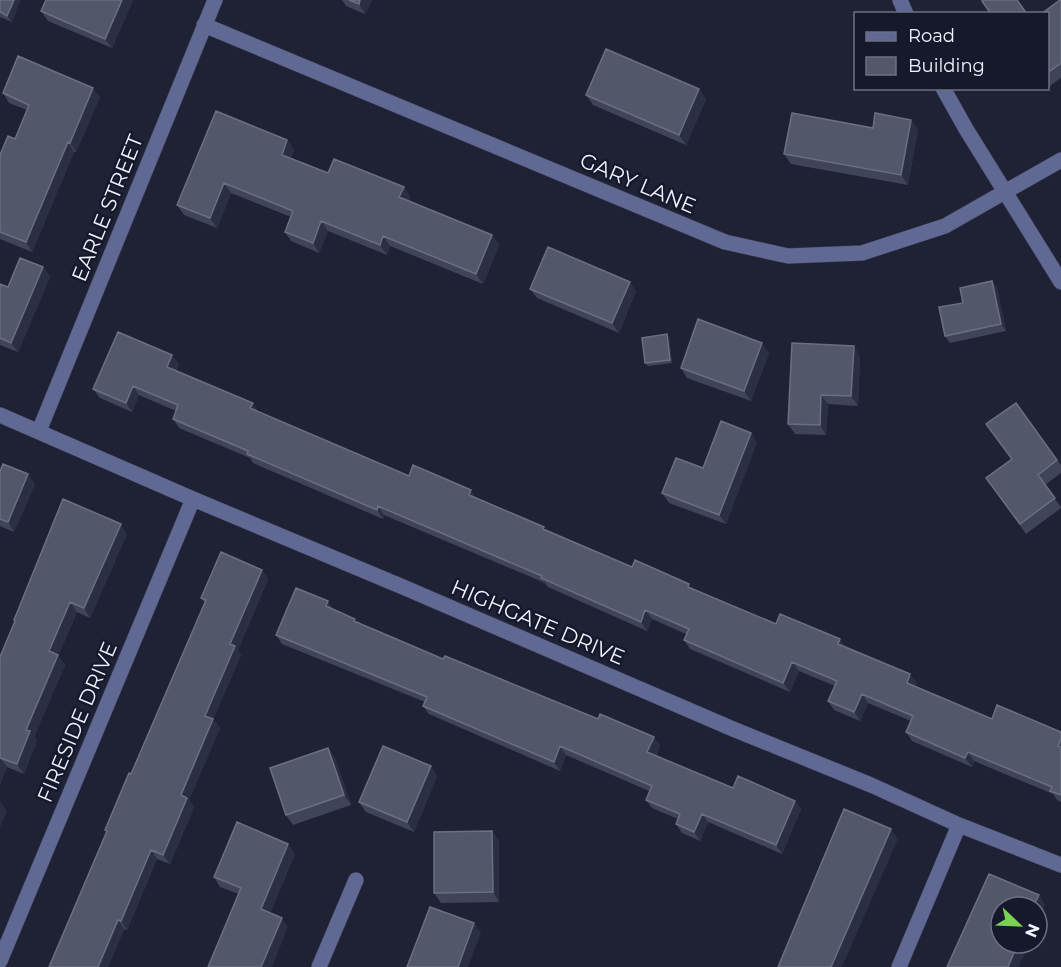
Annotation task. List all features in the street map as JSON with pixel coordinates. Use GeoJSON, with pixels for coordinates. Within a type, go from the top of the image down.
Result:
{"type":"FeatureCollection","features":[{"type":"Feature","properties":{"kind":"street","name":"EARLE STREET"},"geometry":{"type":"LineString","coordinates":[[39,431],[215,0]]}},
{"type":"Feature","properties":{"kind":"street","name":"GARY LANE"},"geometry":{"type":"LineString","coordinates":[[204,25],[726,242],[788,256],[862,253],[945,226],[1061,160]]}},
{"type":"Feature","properties":{"kind":"street"},"geometry":{"type":"LineString","coordinates":[[945,90],[966,129],[1061,282]]}},
{"type":"Feature","properties":{"kind":"street","name":"HIGHGATE DRIVE"},"geometry":{"type":"LineString","coordinates":[[0,415],[733,729],[871,785],[959,825],[1061,865]]}},
{"type":"Feature","properties":{"kind":"street","name":"FIRESIDE DRIVE"},"geometry":{"type":"LineString","coordinates":[[0,961],[193,499]]}},
{"type":"Feature","properties":{"kind":"street"},"geometry":{"type":"LineString","coordinates":[[899,967],[959,825]]}},
{"type":"Feature","properties":{"kind":"street"},"geometry":{"type":"LineString","coordinates":[[320,967],[356,880]]}},
{"type":"Feature","properties":{"kind":"building"},"geometry":{"type":"Polygon","coordinates":[[[0,0],[14,0],[7,16],[0,12],[0,0]]]}},
{"type":"Feature","properties":{"kind":"building"},"geometry":{"type":"Polygon","coordinates":[[[46,0],[122,0],[105,39],[41,11],[46,0]]]}},
{"type":"Feature","properties":{"kind":"building"},"geometry":{"type":"Polygon","coordinates":[[[1017,0],[1026,12],[990,12],[982,1],[1017,0]]]}},
{"type":"Feature","properties":{"kind":"building"},"geometry":{"type":"Polygon","coordinates":[[[1061,0],[1061,63],[1049,72],[1049,12],[1044,12],[1061,0]]]}},
{"type":"Feature","properties":{"kind":"building"},"geometry":{"type":"Polygon","coordinates":[[[606,49],[699,89],[679,135],[586,95],[606,49]]]}},
{"type":"Feature","properties":{"kind":"building"},"geometry":{"type":"Polygon","coordinates":[[[18,56],[93,88],[26,242],[0,232],[0,155],[8,136],[15,139],[29,105],[3,93],[18,56]]]}},
{"type":"Feature","properties":{"kind":"building"},"geometry":{"type":"Polygon","coordinates":[[[216,111],[287,140],[282,155],[328,173],[334,159],[404,187],[399,197],[492,235],[476,274],[383,236],[380,245],[321,221],[313,243],[285,232],[293,211],[224,183],[210,218],[177,205],[216,111]]]}},
{"type":"Feature","properties":{"kind":"building"},"geometry":{"type":"Polygon","coordinates":[[[792,113],[873,128],[875,113],[911,120],[901,175],[784,154],[792,113]]]}},
{"type":"Feature","properties":{"kind":"building"},"geometry":{"type":"Polygon","coordinates":[[[548,247],[630,282],[612,323],[530,289],[548,247]]]}},
{"type":"Feature","properties":{"kind":"building"},"geometry":{"type":"Polygon","coordinates":[[[20,258],[43,267],[11,343],[0,338],[0,284],[8,287],[20,258]]]}},
{"type":"Feature","properties":{"kind":"building"},"geometry":{"type":"Polygon","coordinates":[[[992,281],[1001,324],[945,336],[939,307],[963,303],[960,288],[992,281]]]}},
{"type":"Feature","properties":{"kind":"building"},"geometry":{"type":"Polygon","coordinates":[[[698,319],[762,343],[744,391],[681,368],[698,319]]]}},
{"type":"Feature","properties":{"kind":"building"},"geometry":{"type":"Polygon","coordinates":[[[118,332],[172,355],[167,367],[253,403],[250,408],[409,476],[413,465],[471,490],[469,495],[632,567],[635,560],[689,584],[688,587],[776,624],[780,614],[840,639],[838,644],[910,674],[907,683],[992,719],[997,705],[1061,732],[1058,746],[1061,747],[1061,795],[1050,791],[1052,787],[968,752],[965,758],[906,732],[913,716],[862,694],[854,712],[828,701],[837,681],[792,662],[783,683],[684,640],[689,629],[645,610],[641,622],[541,578],[542,576],[378,506],[377,510],[247,454],[248,451],[173,419],[178,405],[133,386],[126,403],[93,389],[118,332]]]}},
{"type":"Feature","properties":{"kind":"building"},"geometry":{"type":"Polygon","coordinates":[[[667,334],[670,360],[645,363],[642,338],[667,334]]]}},
{"type":"Feature","properties":{"kind":"building"},"geometry":{"type":"Polygon","coordinates":[[[792,343],[854,346],[851,396],[821,395],[820,425],[788,424],[792,343]]]}},
{"type":"Feature","properties":{"kind":"building"},"geometry":{"type":"Polygon","coordinates":[[[1016,403],[1057,460],[1038,475],[1055,498],[1020,524],[986,478],[1012,459],[986,424],[1016,403]]]}},
{"type":"Feature","properties":{"kind":"building"},"geometry":{"type":"Polygon","coordinates":[[[721,421],[751,433],[719,515],[662,493],[676,458],[703,468],[721,421]]]}},
{"type":"Feature","properties":{"kind":"building"},"geometry":{"type":"Polygon","coordinates":[[[3,464],[28,474],[8,522],[0,519],[0,471],[3,464]]]}},
{"type":"Feature","properties":{"kind":"building"},"geometry":{"type":"Polygon","coordinates":[[[63,499],[121,524],[84,608],[70,602],[49,651],[58,655],[26,730],[30,731],[17,764],[0,758],[0,657],[63,499]]]}},
{"type":"Feature","properties":{"kind":"building"},"geometry":{"type":"Polygon","coordinates":[[[221,552],[262,570],[230,644],[235,646],[205,716],[213,719],[181,795],[187,798],[163,855],[151,850],[121,921],[118,920],[98,967],[49,967],[129,773],[131,774],[206,600],[201,598],[221,552]]]}},
{"type":"Feature","properties":{"kind":"building"},"geometry":{"type":"Polygon","coordinates":[[[296,588],[328,601],[326,606],[355,619],[354,621],[443,659],[445,656],[598,719],[600,714],[654,737],[647,752],[733,788],[738,776],[795,801],[776,845],[702,814],[694,832],[676,824],[680,814],[646,800],[652,786],[560,746],[554,762],[423,706],[427,697],[276,635],[296,588]]]}},
{"type":"Feature","properties":{"kind":"building"},"geometry":{"type":"Polygon","coordinates":[[[383,746],[431,766],[407,822],[359,802],[383,746]]]}},
{"type":"Feature","properties":{"kind":"building"},"geometry":{"type":"Polygon","coordinates":[[[328,748],[344,795],[286,815],[270,768],[328,748]]]}},
{"type":"Feature","properties":{"kind":"building"},"geometry":{"type":"Polygon","coordinates":[[[844,809],[891,829],[831,967],[778,967],[844,809]]]}},
{"type":"Feature","properties":{"kind":"building"},"geometry":{"type":"Polygon","coordinates":[[[237,822],[288,844],[261,909],[282,918],[261,967],[208,967],[241,888],[214,877],[237,822]]]}},
{"type":"Feature","properties":{"kind":"building"},"geometry":{"type":"Polygon","coordinates":[[[492,831],[493,892],[434,893],[434,832],[492,831]]]}},
{"type":"Feature","properties":{"kind":"building"},"geometry":{"type":"Polygon","coordinates":[[[989,874],[1039,895],[989,895],[989,955],[1013,955],[1008,967],[947,967],[989,874]]]}},
{"type":"Feature","properties":{"kind":"building"},"geometry":{"type":"Polygon","coordinates":[[[430,907],[474,923],[458,967],[407,967],[430,907]]]}}]}
